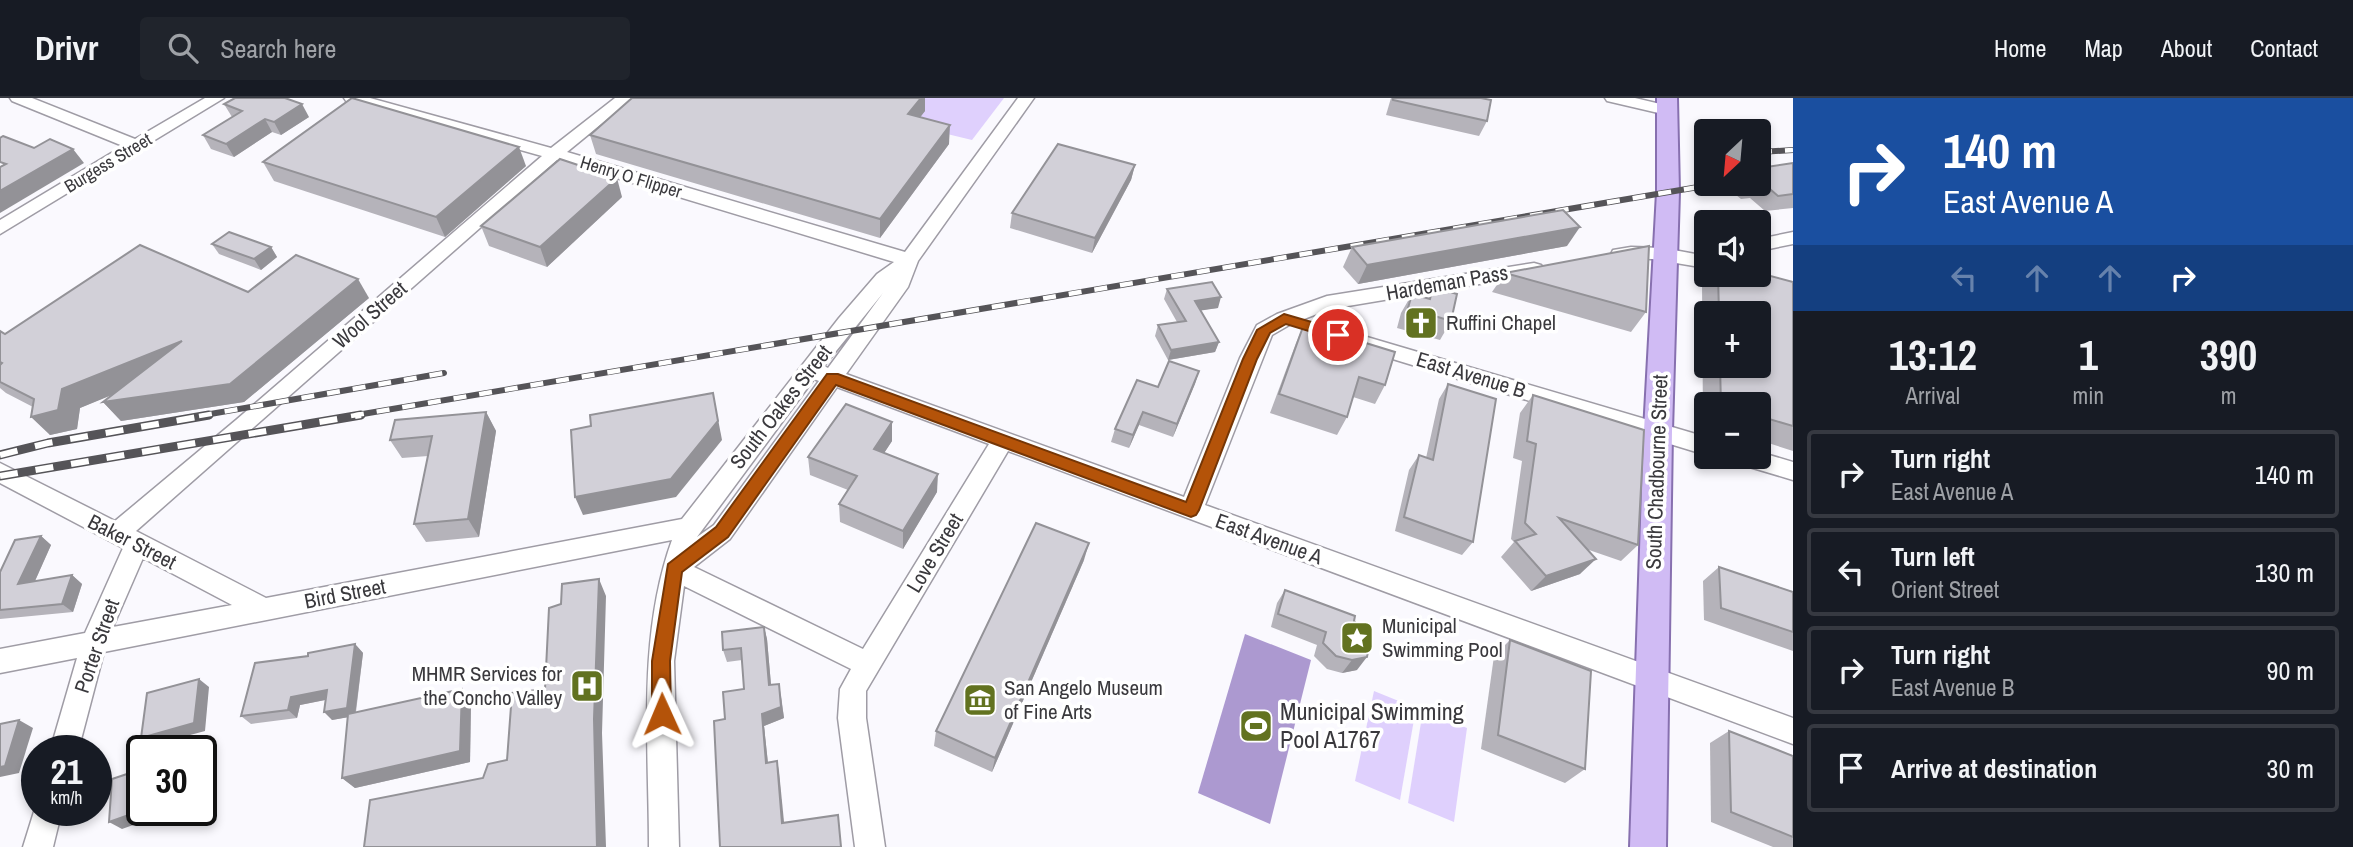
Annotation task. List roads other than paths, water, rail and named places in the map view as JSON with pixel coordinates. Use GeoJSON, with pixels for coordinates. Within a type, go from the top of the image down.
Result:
{"type":"FeatureCollection","features":[{"type":"Feature","properties":{"kind":"main road","name":"South Chadbourne Street"},"geometry":{"type":"LineString","coordinates":[[1648,847],[1667,104]]}},
{"type":"Feature","properties":{"kind":"street"},"geometry":{"type":"LineString","coordinates":[[18,98],[137,146]]}},
{"type":"Feature","properties":{"kind":"street","name":"Burgess Street"},"geometry":{"type":"LineString","coordinates":[[0,228],[216,98]]}},
{"type":"Feature","properties":{"kind":"street","name":"Henry O Flipper"},"geometry":{"type":"LineString","coordinates":[[352,98],[554,154],[909,260]]}},
{"type":"Feature","properties":{"kind":"street","name":"Wool Street"},"geometry":{"type":"LineString","coordinates":[[126,539],[244,426],[554,154],[625,98]]}},
{"type":"Feature","properties":{"kind":"street","name":"South Oakes Street"},"geometry":{"type":"LineString","coordinates":[[674,569],[722,532],[901,282],[909,260],[1026,98]]}},
{"type":"Feature","properties":{"kind":"street"},"geometry":{"type":"LineString","coordinates":[[1613,98],[1667,104]]}},
{"type":"Feature","properties":{"kind":"street"},"geometry":{"type":"LineString","coordinates":[[1771,243],[1793,238]]}},
{"type":"Feature","properties":{"kind":"street"},"geometry":{"type":"LineString","coordinates":[[1594,258],[1634,252],[1694,260]]}},
{"type":"Feature","properties":{"kind":"street","name":"South Oakes Street"},"geometry":{"type":"LineString","coordinates":[[664,847],[661,661],[674,569],[689,527],[809,369],[884,279],[909,260]]}},
{"type":"Feature","properties":{"kind":"street","name":"Hardeman Pass"},"geometry":{"type":"LineString","coordinates":[[1191,510],[1264,330],[1284,319],[1327,303],[1554,265]]}},
{"type":"Feature","properties":{"kind":"street"},"geometry":{"type":"LineString","coordinates":[[1284,319],[1311,327]]}},
{"type":"Feature","properties":{"kind":"street","name":"East Avenue B"},"geometry":{"type":"LineString","coordinates":[[1351,339],[1694,442]]}},
{"type":"Feature","properties":{"kind":"street","name":"East Avenue A"},"geometry":{"type":"LineString","coordinates":[[809,369],[1793,731]]}},
{"type":"Feature","properties":{"kind":"street","name":"Love Street"},"geometry":{"type":"LineString","coordinates":[[870,847],[852,718],[853,689],[1003,441]]}},
{"type":"Feature","properties":{"kind":"street"},"geometry":{"type":"LineString","coordinates":[[1771,465],[1793,471]]}},
{"type":"Feature","properties":{"kind":"street","name":"Baker Street"},"geometry":{"type":"LineString","coordinates":[[0,472],[265,610]]}},
{"type":"Feature","properties":{"kind":"street","name":"Bird Street"},"geometry":{"type":"LineString","coordinates":[[0,661],[689,527]]}},
{"type":"Feature","properties":{"kind":"street","name":"Porter Street"},"geometry":{"type":"LineString","coordinates":[[68,735],[126,539]]}},
{"type":"Feature","properties":{"kind":"street"},"geometry":{"type":"LineString","coordinates":[[674,569],[868,664]]}},
{"type":"Feature","properties":{"kind":"street"},"geometry":{"type":"LineString","coordinates":[[38,847],[44,826]]}},
{"type":"Feature","properties":{"kind":"railway"},"geometry":{"type":"LineString","coordinates":[[1771,151],[1793,150]]}},
{"type":"Feature","properties":{"kind":"railway"},"geometry":{"type":"LineString","coordinates":[[351,416],[1694,188]]}},
{"type":"Feature","properties":{"kind":"railway"},"geometry":{"type":"LineString","coordinates":[[199,416],[444,373]]}},
{"type":"Feature","properties":{"kind":"railway"},"geometry":{"type":"LineString","coordinates":[[0,455],[48,443],[209,415]]}},
{"type":"Feature","properties":{"kind":"railway"},"geometry":{"type":"LineString","coordinates":[[0,476],[361,415]]}},
{"type":"Feature","properties":{"kind":"place","name":"Ruffini Chapel"},"geometry":{"type":"Point","coordinates":[1421,323]}},
{"type":"Feature","properties":{"kind":"place","name":"Municipal Swimming Pool"},"geometry":{"type":"Point","coordinates":[1357,638]}},
{"type":"Feature","properties":{"kind":"place","name":"MHMR Services for the Concho Valley"},"geometry":{"type":"Point","coordinates":[587,686]}},
{"type":"Feature","properties":{"kind":"place","name":"San Angelo Museum of Fine Arts"},"geometry":{"type":"Point","coordinates":[980,700]}},
{"type":"Feature","properties":{"kind":"place","name":"Municipal Swimming Pool A1767"},"geometry":{"type":"Point","coordinates":[1256,726]}}]}
